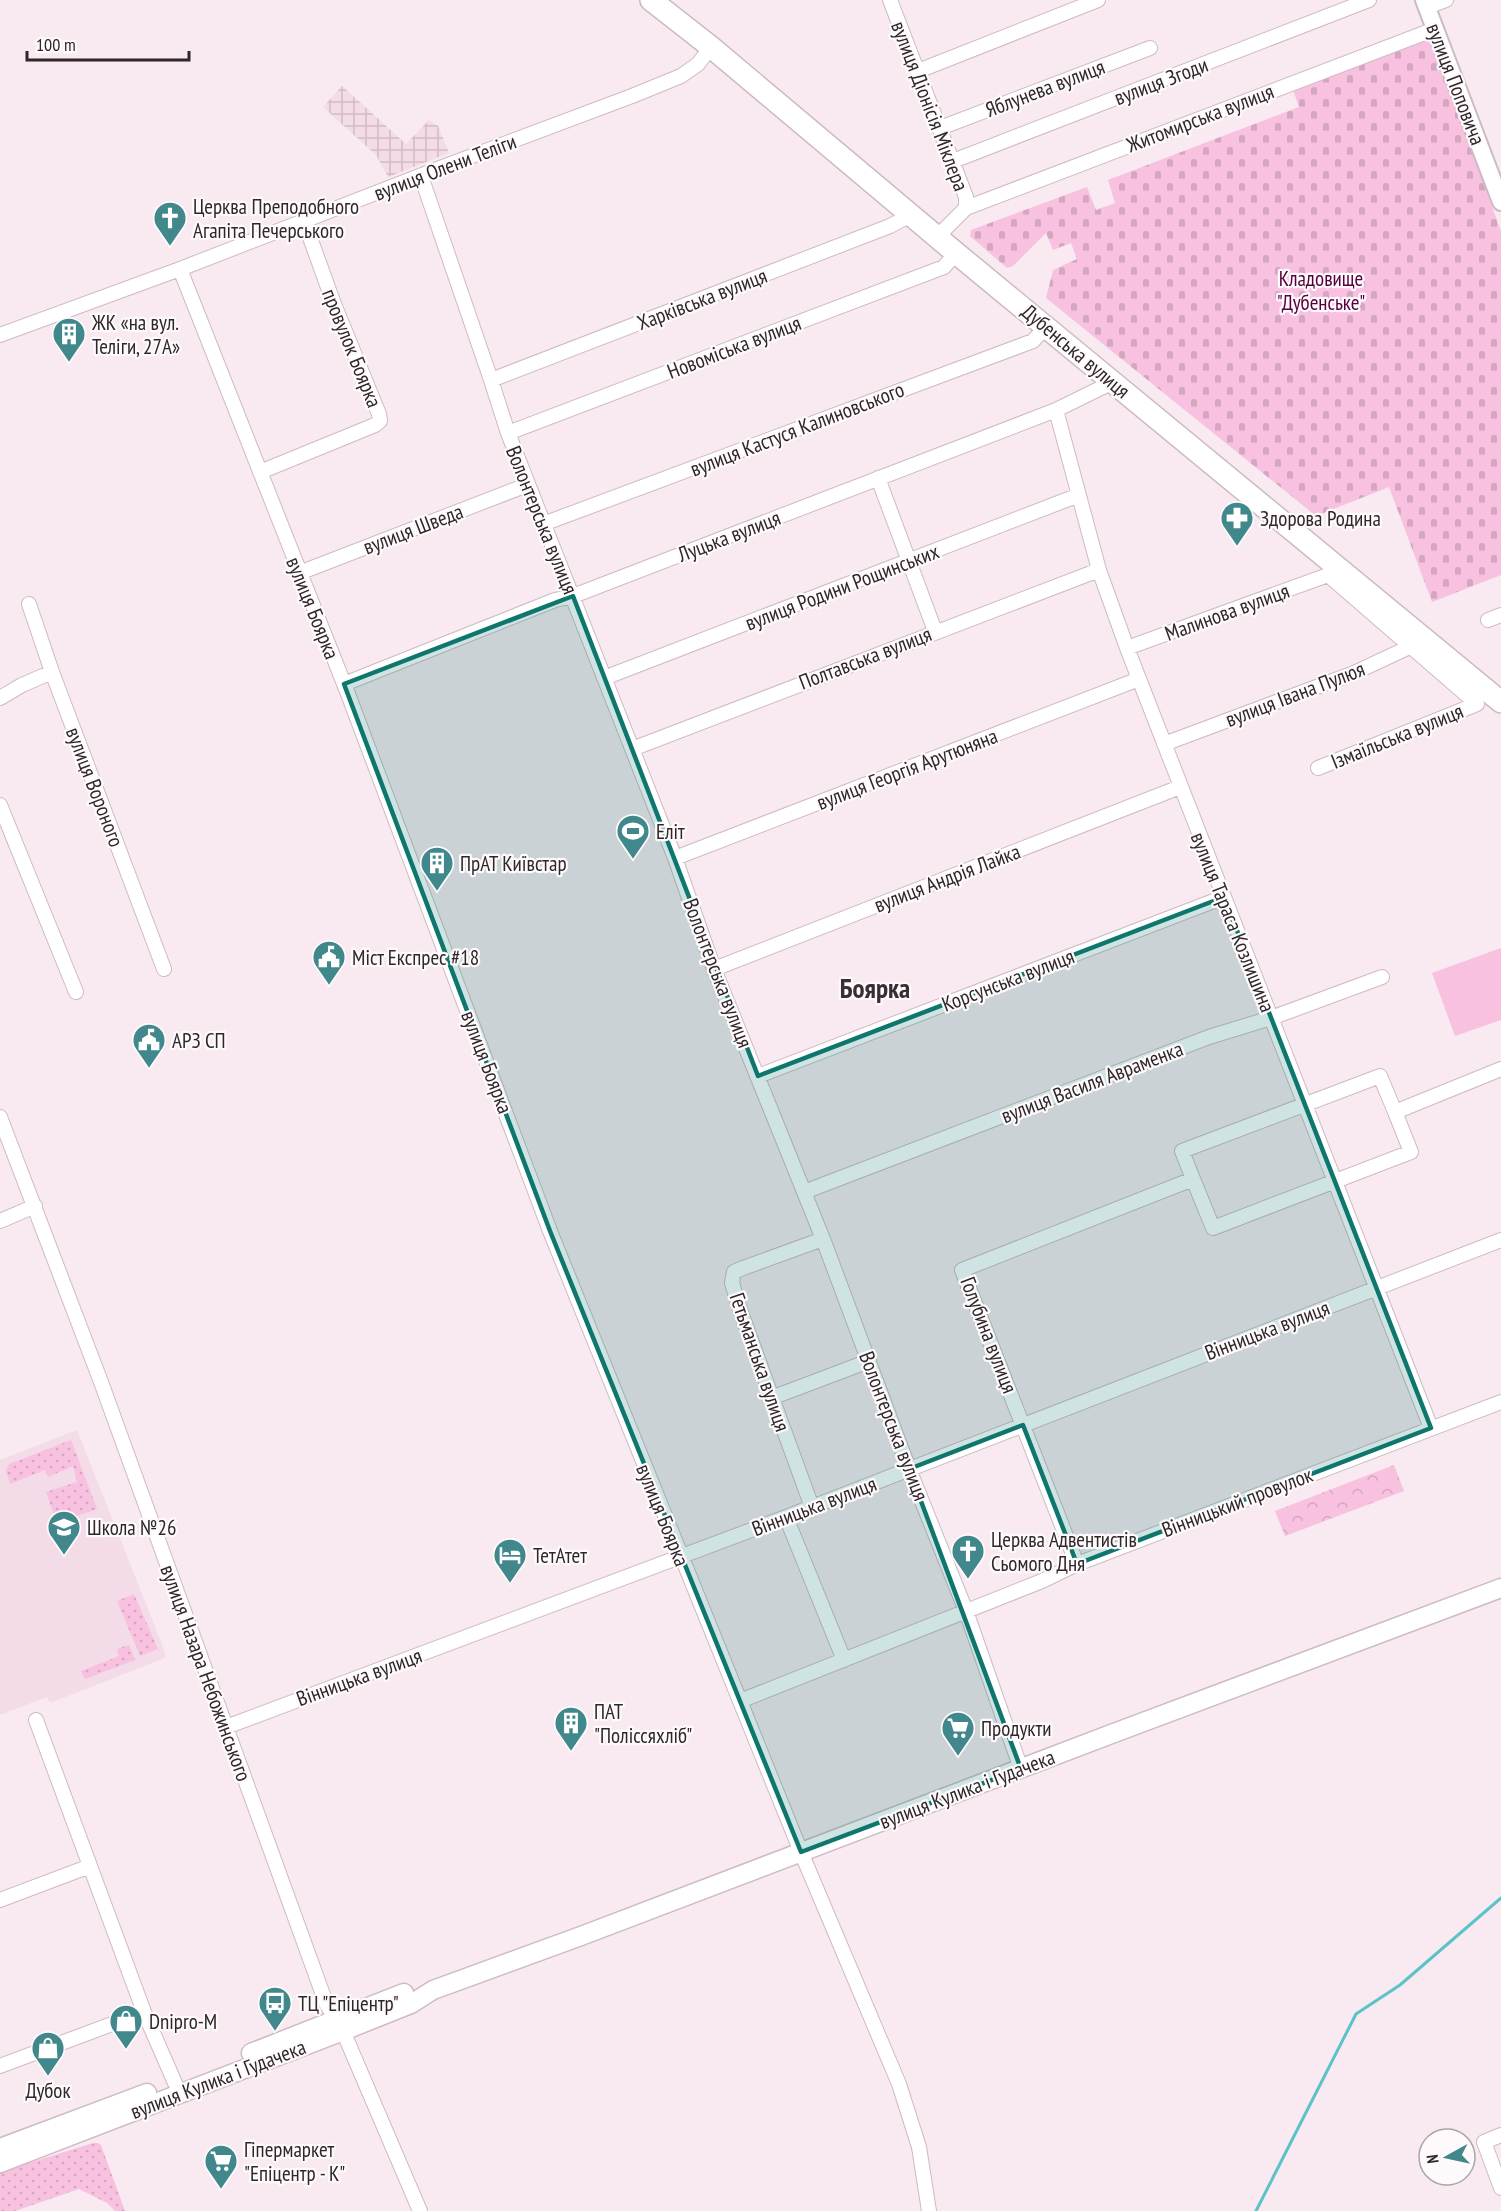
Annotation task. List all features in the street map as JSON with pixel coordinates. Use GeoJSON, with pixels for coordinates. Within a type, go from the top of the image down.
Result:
{"type":"FeatureCollection","features":[{"type":"Feature","properties":{"kind":"main road","name":"Дубенська вулиця"},"geometry":{"type":"LineString","coordinates":[[651,0],[711,47],[1113,382],[1419,643],[1501,702]]}},
{"type":"Feature","properties":{"kind":"main road","name":"вулиця Кулика і Гудачека"},"geometry":{"type":"LineString","coordinates":[[0,2148],[340,2025],[411,2004],[433,1990],[1501,1588]]}},
{"type":"Feature","properties":{"kind":"main road","name":"вулиця Кулика і Гудачека"},"geometry":{"type":"LineString","coordinates":[[0,2163],[340,2025]]}},
{"type":"Feature","properties":{"kind":"street","name":"вулиця Діонісія Міклера"},"geometry":{"type":"LineString","coordinates":[[890,0],[966,197],[966,208],[938,236]]}},
{"type":"Feature","properties":{"kind":"street"},"geometry":{"type":"LineString","coordinates":[[918,71],[1098,0]]}},
{"type":"Feature","properties":{"kind":"street","name":"вулиця Згоди"},"geometry":{"type":"LineString","coordinates":[[953,161],[1370,0]]}},
{"type":"Feature","properties":{"kind":"street"},"geometry":{"type":"LineString","coordinates":[[1425,4],[1446,0]]}},
{"type":"Feature","properties":{"kind":"street","name":"вулиця Поповича"},"geometry":{"type":"LineString","coordinates":[[1425,4],[1496,173],[1501,202]]}},
{"type":"Feature","properties":{"kind":"street","name":"Житомирська вулиця"},"geometry":{"type":"LineString","coordinates":[[966,208],[1435,29]]}},
{"type":"Feature","properties":{"kind":"street","name":"вулиця Олени Теліги"},"geometry":{"type":"LineString","coordinates":[[0,335],[180,269],[681,76],[698,64],[711,47]]}},
{"type":"Feature","properties":{"kind":"street","name":"Яблунева вулиця"},"geometry":{"type":"LineString","coordinates":[[940,128],[1150,48]]}},
{"type":"Feature","properties":{"kind":"street","name":"Волонтерська вулиця"},"geometry":{"type":"LineString","coordinates":[[421,176],[507,433],[675,858],[714,969],[870,1361],[909,1469],[966,1611],[1021,1769]]}},
{"type":"Feature","properties":{"kind":"street","name":"Харківська вулиця"},"geometry":{"type":"LineString","coordinates":[[491,380],[890,226],[911,215]]}},
{"type":"Feature","properties":{"kind":"street","name":"провулок Боярка"},"geometry":{"type":"LineString","coordinates":[[260,472],[380,421],[304,221]]}},
{"type":"Feature","properties":{"kind":"street","name":"Новоміська вулиця"},"geometry":{"type":"LineString","coordinates":[[507,433],[944,267],[956,253]]}},
{"type":"Feature","properties":{"kind":"street","name":"вулиця Боярка"},"geometry":{"type":"LineString","coordinates":[[180,269],[344,684],[550,1231],[680,1557],[899,2085],[919,2147],[929,2211]]}},
{"type":"Feature","properties":{"kind":"street","name":"вулиця Кастуся Калиновського"},"geometry":{"type":"LineString","coordinates":[[543,524],[1033,341],[1046,327]]}},
{"type":"Feature","properties":{"kind":"street","name":"Луцька вулиця"},"geometry":{"type":"LineString","coordinates":[[344,684],[555,600],[573,596],[1056,410],[1113,382]]}},
{"type":"Feature","properties":{"kind":"street","name":"вулиця Тараса Козлишина"},"geometry":{"type":"LineString","coordinates":[[1056,410],[1100,570],[1138,679],[1431,1428]]}},
{"type":"Feature","properties":{"kind":"street"},"geometry":{"type":"LineString","coordinates":[[878,478],[935,631]]}},
{"type":"Feature","properties":{"kind":"street","name":"вулиця Шведа"},"geometry":{"type":"LineString","coordinates":[[299,573],[527,485]]}},
{"type":"Feature","properties":{"kind":"street","name":"вулиця Родини Рощинських"},"geometry":{"type":"LineString","coordinates":[[604,678],[1079,495]]}},
{"type":"Feature","properties":{"kind":"street","name":"Полтавська вулиця"},"geometry":{"type":"LineString","coordinates":[[632,749],[935,631],[1100,570]]}},
{"type":"Feature","properties":{"kind":"street","name":"Малинова вулиця"},"geometry":{"type":"LineString","coordinates":[[1127,648],[1328,575],[1419,643]]}},
{"type":"Feature","properties":{"kind":"street","name":"вулиця Вороного"},"geometry":{"type":"LineString","coordinates":[[29,604],[52,672],[164,969]]}},
{"type":"Feature","properties":{"kind":"street","name":"Ізмаїльська вулиця"},"geometry":{"type":"LineString","coordinates":[[1318,768],[1477,704],[1419,643]]}},
{"type":"Feature","properties":{"kind":"street","name":"вулиця Івана Пулюя"},"geometry":{"type":"LineString","coordinates":[[1164,744],[1354,673],[1419,643]]}},
{"type":"Feature","properties":{"kind":"street"},"geometry":{"type":"LineString","coordinates":[[0,698],[52,672]]}},
{"type":"Feature","properties":{"kind":"street","name":"вулиця Георгія Арутюняна"},"geometry":{"type":"LineString","coordinates":[[675,858],[1138,679]]}},
{"type":"Feature","properties":{"kind":"street","name":"вулиця Андрія Лайка"},"geometry":{"type":"LineString","coordinates":[[714,969],[1180,788]]}},
{"type":"Feature","properties":{"kind":"street"},"geometry":{"type":"LineString","coordinates":[[0,805],[76,992]]}},
{"type":"Feature","properties":{"kind":"street","name":"Корсунська вулиця"},"geometry":{"type":"LineString","coordinates":[[758,1076],[1224,897]]}},
{"type":"Feature","properties":{"kind":"street","name":"вулиця Василя Авраменка"},"geometry":{"type":"LineString","coordinates":[[804,1192],[1209,1037],[1271,1018],[1382,977]]}},
{"type":"Feature","properties":{"kind":"street"},"geometry":{"type":"LineString","coordinates":[[1395,1112],[1501,1069]]}},
{"type":"Feature","properties":{"kind":"street"},"geometry":{"type":"LineString","coordinates":[[1380,1076],[1411,1152],[1213,1228],[1182,1151],[1306,1104],[1380,1076]]}},
{"type":"Feature","properties":{"kind":"street","name":"вулиця Назара Небожинського"},"geometry":{"type":"LineString","coordinates":[[0,1117],[101,1382],[326,2003],[340,2025],[420,2211]]}},
{"type":"Feature","properties":{"kind":"street","name":"Голубина вулиця"},"geometry":{"type":"LineString","coordinates":[[1077,1564],[962,1270],[1193,1179]]}},
{"type":"Feature","properties":{"kind":"street"},"geometry":{"type":"LineString","coordinates":[[0,1221],[35,1206]]}},
{"type":"Feature","properties":{"kind":"street","name":"Гетьманська вулиця"},"geometry":{"type":"LineString","coordinates":[[812,1507],[771,1398],[732,1283],[734,1272],[823,1239]]}},
{"type":"Feature","properties":{"kind":"street","name":"Вінницька вулиця"},"geometry":{"type":"LineString","coordinates":[[226,1727],[786,1517],[1501,1240]]}},
{"type":"Feature","properties":{"kind":"street"},"geometry":{"type":"LineString","coordinates":[[771,1398],[870,1361]]}},
{"type":"Feature","properties":{"kind":"street","name":"Вінницький провулок"},"geometry":{"type":"LineString","coordinates":[[740,1701],[1042,1581],[1077,1564],[1501,1402]]}},
{"type":"Feature","properties":{"kind":"street"},"geometry":{"type":"LineString","coordinates":[[786,1517],[844,1660]]}},
{"type":"Feature","properties":{"kind":"street"},"geometry":{"type":"LineString","coordinates":[[36,1720],[144,2012],[175,2083]]}},
{"type":"Feature","properties":{"kind":"street"},"geometry":{"type":"LineString","coordinates":[[0,1900],[90,1866]]}},
{"type":"Feature","properties":{"kind":"street"},"geometry":{"type":"LineString","coordinates":[[0,2066],[144,2012]]}},
{"type":"Feature","properties":{"kind":"street"},"geometry":{"type":"LineString","coordinates":[[1501,2135],[1484,2142],[1501,2188]]}},
{"type":"Feature","properties":{"kind":"highlighted area"},"geometry":{"type":"Polygon","coordinates":[[[573,596],[758,1076],[1224,897],[1431,1428],[1077,1564],[1023,1425],[909,1469],[1021,1769],[801,1852],[550,1231],[344,684],[573,596]]]}},
{"type":"Feature","properties":{"kind":"shaded area"},"geometry":{"type":"Polygon","coordinates":[[[342,86],[406,144],[429,120],[438,126],[449,153],[388,177],[376,155],[323,107],[342,86]]]}},
{"type":"Feature","properties":{"kind":"shaded area","name":"Школа №26"},"geometry":{"type":"Polygon","coordinates":[[[77,1430],[165,1652],[165,1658],[50,1703],[47,1697],[0,1715],[0,1460],[77,1430]]]}},
{"type":"Feature","properties":{"kind":"green space","name":"Кладовище \"Дубенське\""},"geometry":{"type":"Polygon","coordinates":[[[1429,36],[1501,231],[1501,575],[1432,602],[1389,487],[1316,516],[1046,298],[1053,270],[1077,259],[1071,243],[1053,250],[1046,233],[1013,266],[1007,268],[970,236],[971,230],[1087,187],[1096,210],[1115,203],[1108,180],[1299,107],[1291,84],[1429,36]]]}},
{"type":"Feature","properties":{"kind":"green space"},"geometry":{"type":"Polygon","coordinates":[[[1501,948],[1501,1020],[1455,1036],[1432,973],[1501,948]]]}},
{"type":"Feature","properties":{"kind":"green space"},"geometry":{"type":"Polygon","coordinates":[[[71,1440],[97,1509],[57,1523],[46,1492],[77,1482],[73,1466],[48,1477],[45,1470],[10,1484],[6,1470],[9,1464],[71,1440]]]}},
{"type":"Feature","properties":{"kind":"green space"},"geometry":{"type":"Polygon","coordinates":[[[1394,1465],[1404,1491],[1285,1536],[1275,1511],[1394,1465]]]}},
{"type":"Feature","properties":{"kind":"green space"},"geometry":{"type":"Polygon","coordinates":[[[134,1594],[158,1649],[140,1656],[117,1601],[134,1594]]]}},
{"type":"Feature","properties":{"kind":"green space"},"geometry":{"type":"Polygon","coordinates":[[[129,1645],[135,1660],[85,1679],[81,1671],[119,1656],[117,1649],[129,1645]]]}},
{"type":"Feature","properties":{"kind":"green space"},"geometry":{"type":"Polygon","coordinates":[[[93,2143],[101,2145],[125,2211],[115,2211],[107,2203],[79,2189],[15,2211],[0,2211],[0,2172],[93,2143]]]}},
{"type":"Feature","properties":{"kind":"waterway"},"geometry":{"type":"LineString","coordinates":[[1256,2211],[1356,2014],[1400,1985],[1501,1898]]}},
{"type":"Feature","properties":{"kind":"place","name":"Церква Преподобного Агапіта Печерського"},"geometry":{"type":"Point","coordinates":[170,247]}},
{"type":"Feature","properties":{"kind":"place","name":"ЖК «на вул. Теліги, 27А»"},"geometry":{"type":"Point","coordinates":[69,363]}},
{"type":"Feature","properties":{"kind":"place","name":"Здорова Родина"},"geometry":{"type":"Point","coordinates":[1237,547]}},
{"type":"Feature","properties":{"kind":"place","name":"Еліт"},"geometry":{"type":"Point","coordinates":[633,860]}},
{"type":"Feature","properties":{"kind":"place","name":"ПрАТ Київстар"},"geometry":{"type":"Point","coordinates":[437,892]}},
{"type":"Feature","properties":{"kind":"place","name":"Міст Експрес #18"},"geometry":{"type":"Point","coordinates":[329,986]}},
{"type":"Feature","properties":{"kind":"place","name":"АРЗ СП"},"geometry":{"type":"Point","coordinates":[149,1069]}},
{"type":"Feature","properties":{"kind":"place","name":"Школа №26"},"geometry":{"type":"Point","coordinates":[64,1556]}},
{"type":"Feature","properties":{"kind":"place","name":"Церква Адвентистів Сьомого Дня"},"geometry":{"type":"Point","coordinates":[968,1580]}},
{"type":"Feature","properties":{"kind":"place","name":"ТетАтет"},"geometry":{"type":"Point","coordinates":[510,1584]}},
{"type":"Feature","properties":{"kind":"place","name":"ПАТ \"Поліссяхліб\""},"geometry":{"type":"Point","coordinates":[571,1752]}},
{"type":"Feature","properties":{"kind":"place","name":"Продукти"},"geometry":{"type":"Point","coordinates":[958,1757]}},
{"type":"Feature","properties":{"kind":"place","name":"ТЦ \"Епіцентр\""},"geometry":{"type":"Point","coordinates":[275,2032]}},
{"type":"Feature","properties":{"kind":"place","name":"Dnipro-M"},"geometry":{"type":"Point","coordinates":[126,2050]}},
{"type":"Feature","properties":{"kind":"place","name":"Дубок"},"geometry":{"type":"Point","coordinates":[48,2077]}},
{"type":"Feature","properties":{"kind":"place","name":"Гіпермаркет \"Епіцентр - К\""},"geometry":{"type":"Point","coordinates":[221,2190]}},
{"type":"Feature","properties":{"kind":"district","name":"Боярка"},"geometry":{"type":"Point","coordinates":[875,988]}}]}
